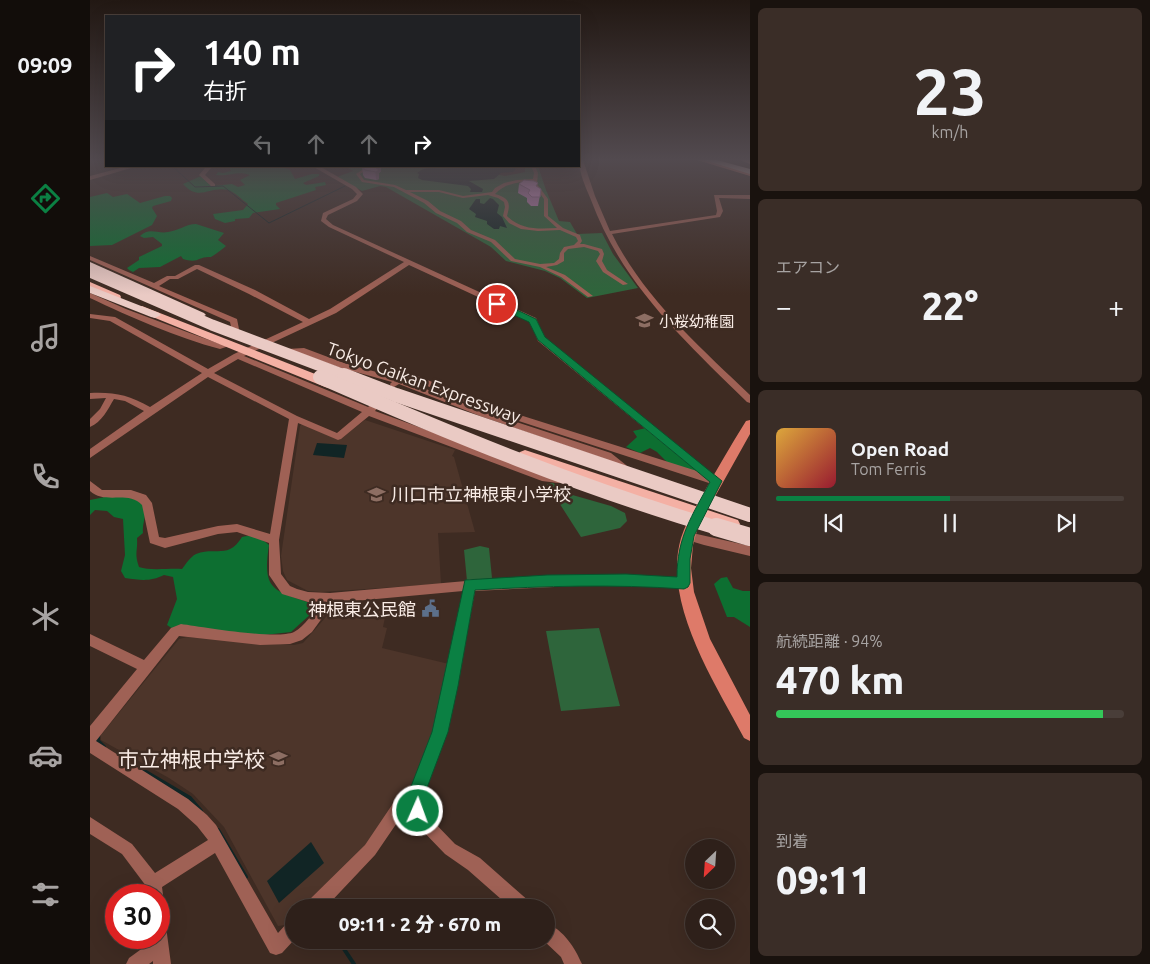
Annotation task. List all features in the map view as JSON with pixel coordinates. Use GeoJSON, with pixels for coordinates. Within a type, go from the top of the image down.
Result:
{"type":"FeatureCollection","features":[{"type":"Feature","properties":{"kind":"highway"},"geometry":{"type":"LineString","coordinates":[[90,266],[203,316],[290,351],[391,388],[750,510]]}},
{"type":"Feature","properties":{"kind":"highway","name":"Tokyo Gaikan Expressway"},"geometry":{"type":"LineString","coordinates":[[90,272],[203,321],[396,395],[750,515]]}},
{"type":"Feature","properties":{"kind":"highway","name":"Tokyo Gaikan Expressway"},"geometry":{"type":"LineString","coordinates":[[90,281],[204,331],[320,377],[516,447],[750,524]]}},
{"type":"Feature","properties":{"kind":"highway"},"geometry":{"type":"LineString","coordinates":[[90,287],[228,345],[241,354],[616,486],[750,537]]}},
{"type":"Feature","properties":{"kind":"highway"},"geometry":{"type":"LineString","coordinates":[[320,377],[420,420],[619,497],[750,530]]}},
{"type":"Feature","properties":{"kind":"highway"},"geometry":{"type":"LineString","coordinates":[[666,488],[750,510]]}},
{"type":"Feature","properties":{"kind":"highway"},"geometry":{"type":"LineString","coordinates":[[693,516],[750,542]]}},
{"type":"Feature","properties":{"kind":"main road"},"geometry":{"type":"LineString","coordinates":[[750,424],[708,495],[693,516],[684,559],[684,583],[690,609],[750,732]]}},
{"type":"Feature","properties":{"kind":"street"},"geometry":{"type":"LineString","coordinates":[[344,205],[325,214],[323,220],[332,226],[533,320],[541,338],[716,481]]}},
{"type":"Feature","properties":{"kind":"street"},"geometry":{"type":"LineString","coordinates":[[430,205],[445,216],[459,222],[469,231],[493,241],[513,260],[540,266],[563,276],[590,296]]}},
{"type":"Feature","properties":{"kind":"street"},"geometry":{"type":"LineString","coordinates":[[508,205],[505,216],[515,226],[537,230],[561,229]]}},
{"type":"Feature","properties":{"kind":"street"},"geometry":{"type":"LineString","coordinates":[[546,205],[546,216],[561,229],[578,236],[580,241],[576,246]]}},
{"type":"Feature","properties":{"kind":"street"},"geometry":{"type":"LineString","coordinates":[[595,205],[618,253],[642,288],[684,334],[750,400]]}},
{"type":"Feature","properties":{"kind":"street"},"geometry":{"type":"LineString","coordinates":[[608,233],[718,216],[720,211],[718,205]]}},
{"type":"Feature","properties":{"kind":"street"},"geometry":{"type":"LineString","coordinates":[[540,266],[559,262],[566,248],[588,246],[600,250],[602,254],[599,260],[602,268],[625,284]]}},
{"type":"Feature","properties":{"kind":"street"},"geometry":{"type":"LineString","coordinates":[[90,252],[120,268],[116,270]]}},
{"type":"Feature","properties":{"kind":"street"},"geometry":{"type":"LineString","coordinates":[[90,258],[234,321],[235,329]]}},
{"type":"Feature","properties":{"kind":"street"},"geometry":{"type":"LineString","coordinates":[[90,454],[106,441],[208,373],[241,354],[333,312],[409,262]]}},
{"type":"Feature","properties":{"kind":"street"},"geometry":{"type":"LineString","coordinates":[[154,286],[169,278],[176,278],[197,266],[252,292],[308,322]]}},
{"type":"Feature","properties":{"kind":"street"},"geometry":{"type":"LineString","coordinates":[[90,295],[123,311],[220,347],[228,345]]}},
{"type":"Feature","properties":{"kind":"street"},"geometry":{"type":"LineString","coordinates":[[112,318],[123,311]]}},
{"type":"Feature","properties":{"kind":"street"},"geometry":{"type":"LineString","coordinates":[[90,316],[112,318],[208,373],[294,418],[338,437],[372,410]]}},
{"type":"Feature","properties":{"kind":"street"},"geometry":{"type":"LineString","coordinates":[[290,351],[301,350],[608,456],[623,468]]}},
{"type":"Feature","properties":{"kind":"street"},"geometry":{"type":"LineString","coordinates":[[241,354],[372,410],[546,478],[616,486]]}},
{"type":"Feature","properties":{"kind":"street"},"geometry":{"type":"LineString","coordinates":[[394,383],[408,375],[479,405],[716,481]]}},
{"type":"Feature","properties":{"kind":"street"},"geometry":{"type":"LineString","coordinates":[[90,396],[112,395],[127,397],[150,411]]}},
{"type":"Feature","properties":{"kind":"street"},"geometry":{"type":"LineString","coordinates":[[90,424],[103,410],[112,395]]}},
{"type":"Feature","properties":{"kind":"street"},"geometry":{"type":"LineString","coordinates":[[294,418],[274,540],[275,575],[286,590],[308,597],[330,598],[470,584],[547,580],[626,580],[684,583]]}},
{"type":"Feature","properties":{"kind":"street"},"geometry":{"type":"LineString","coordinates":[[90,447],[106,441]]}},
{"type":"Feature","properties":{"kind":"street"},"geometry":{"type":"LineString","coordinates":[[90,485],[100,493],[124,492],[144,499],[154,540],[160,543],[218,530],[237,528],[274,540]]}},
{"type":"Feature","properties":{"kind":"street"},"geometry":{"type":"LineString","coordinates":[[688,536],[714,545],[730,546],[750,551]]}},
{"type":"Feature","properties":{"kind":"street"},"geometry":{"type":"LineString","coordinates":[[413,802],[440,732],[451,686],[470,584]]}},
{"type":"Feature","properties":{"kind":"street"},"geometry":{"type":"LineString","coordinates":[[90,737],[175,632],[182,630],[267,640],[296,638],[315,620],[330,598]]}},
{"type":"Feature","properties":{"kind":"street"},"geometry":{"type":"LineString","coordinates":[[90,640],[147,668]]}},
{"type":"Feature","properties":{"kind":"street"},"geometry":{"type":"LineString","coordinates":[[90,745],[136,776],[185,804],[210,828],[276,946],[285,937]]}},
{"type":"Feature","properties":{"kind":"street"},"geometry":{"type":"LineString","coordinates":[[322,899],[370,850],[402,804],[413,802]]}},
{"type":"Feature","properties":{"kind":"street"},"geometry":{"type":"LineString","coordinates":[[413,802],[423,820],[450,849],[474,864],[514,899]]}},
{"type":"Feature","properties":{"kind":"street"},"geometry":{"type":"LineString","coordinates":[[90,825],[127,849],[151,884]]}},
{"type":"Feature","properties":{"kind":"street"},"geometry":{"type":"LineString","coordinates":[[161,884],[218,842]]}},
{"type":"Feature","properties":{"kind":"street"},"geometry":{"type":"LineString","coordinates":[[555,940],[567,951],[573,964]]}},
{"type":"Feature","properties":{"kind":"street"},"geometry":{"type":"LineString","coordinates":[[135,964],[150,949]]}},
{"type":"Feature","properties":{"kind":"street"},"geometry":{"type":"LineString","coordinates":[[160,949],[162,964]]}},
{"type":"Feature","properties":{"kind":"shaded area","name":"川口市立神根東小学校"},"geometry":{"type":"Polygon","coordinates":[[[365,420],[455,450],[452,456],[454,457],[475,532],[438,533],[441,584],[321,592],[308,591],[287,580],[283,571],[281,556],[300,426],[302,424],[339,440],[365,420]]]}},
{"type":"Feature","properties":{"kind":"shaded area","name":"市立神根中学校"},"geometry":{"type":"Polygon","coordinates":[[[388,603],[383,627],[387,628],[382,648],[449,664],[436,724],[417,780],[364,849],[312,899],[285,899],[285,925],[278,926],[224,827],[193,794],[169,778],[101,740],[101,735],[179,639],[187,637],[294,645],[303,643],[333,609],[388,603]]]}},
{"type":"Feature","properties":{"kind":"green space"},"geometry":{"type":"Polygon","coordinates":[[[90,205],[157,205],[152,208],[157,216],[152,225],[112,245],[90,246],[90,205]]]}},
{"type":"Feature","properties":{"kind":"green space"},"geometry":{"type":"Polygon","coordinates":[[[247,205],[276,205],[280,209],[253,213],[249,218],[235,219],[235,221],[225,223],[215,219],[213,214],[243,210],[247,205]]]}},
{"type":"Feature","properties":{"kind":"green space"},"geometry":{"type":"Polygon","coordinates":[[[417,205],[552,205],[559,221],[570,222],[577,234],[602,233],[613,254],[638,288],[587,298],[560,278],[545,271],[506,261],[491,247],[417,205]]]}},
{"type":"Feature","properties":{"kind":"green space"},"geometry":{"type":"Polygon","coordinates":[[[196,224],[224,233],[218,240],[226,246],[211,257],[192,261],[183,259],[181,256],[160,267],[139,268],[133,272],[127,268],[139,260],[139,257],[162,246],[153,237],[144,238],[140,236],[143,233],[150,231],[172,231],[196,224]]]}},
{"type":"Feature","properties":{"kind":"green space"},"geometry":{"type":"Polygon","coordinates":[[[646,428],[696,470],[694,472],[669,464],[650,448],[640,453],[626,447],[637,437],[633,431],[646,428]]]}},
{"type":"Feature","properties":{"kind":"green space"},"geometry":{"type":"Polygon","coordinates":[[[553,483],[569,494],[611,506],[625,513],[627,521],[620,528],[581,537],[547,484],[553,483]]]}},
{"type":"Feature","properties":{"kind":"green space"},"geometry":{"type":"Polygon","coordinates":[[[110,496],[132,498],[144,507],[143,533],[137,538],[136,555],[139,567],[182,569],[196,554],[226,550],[237,544],[242,537],[256,537],[269,545],[267,572],[273,586],[288,595],[313,604],[313,612],[291,632],[264,635],[173,629],[167,625],[177,599],[173,577],[164,575],[145,580],[125,578],[121,571],[125,555],[123,519],[114,517],[107,511],[95,510],[90,515],[90,500],[110,496]]]}},
{"type":"Feature","properties":{"kind":"green space"},"geometry":{"type":"Polygon","coordinates":[[[480,546],[489,548],[492,578],[467,581],[464,550],[480,546]]]}},
{"type":"Feature","properties":{"kind":"green space"},"geometry":{"type":"Polygon","coordinates":[[[727,577],[733,588],[750,591],[750,627],[734,617],[727,617],[714,584],[721,578],[727,577]]]}},
{"type":"Feature","properties":{"kind":"green space"},"geometry":{"type":"Polygon","coordinates":[[[599,628],[620,706],[561,711],[546,631],[599,628]]]}},
{"type":"Feature","properties":{"kind":"water"},"geometry":{"type":"Polygon","coordinates":[[[472,205],[499,205],[497,213],[502,217],[507,228],[500,226],[499,229],[494,229],[487,224],[487,221],[475,217],[476,214],[469,209],[472,205]]]}},
{"type":"Feature","properties":{"kind":"water"},"geometry":{"type":"Polygon","coordinates":[[[317,443],[347,445],[344,458],[313,455],[317,443]]]}},
{"type":"Feature","properties":{"kind":"water"},"geometry":{"type":"Polygon","coordinates":[[[311,842],[324,863],[279,903],[267,881],[311,842]]]}},
{"type":"Feature","properties":{"kind":"waterway"},"geometry":{"type":"LineString","coordinates":[[247,205],[269,223],[306,205]]}},
{"type":"Feature","properties":{"kind":"waterway"},"geometry":{"type":"LineString","coordinates":[[98,737],[98,741],[104,747]]}},
{"type":"Feature","properties":{"kind":"waterway"},"geometry":{"type":"LineString","coordinates":[[134,765],[190,798],[201,811]]}},
{"type":"Feature","properties":{"kind":"waterway"},"geometry":{"type":"LineString","coordinates":[[218,830],[246,877]]}},
{"type":"Feature","properties":{"kind":"waterway"},"geometry":{"type":"LineString","coordinates":[[344,949],[354,964]]}},
{"type":"Feature","properties":{"kind":"place","name":"小桜幼稚園"},"geometry":{"type":"Point","coordinates":[645,321]}},
{"type":"Feature","properties":{"kind":"place","name":"川口市立神根東小学校"},"geometry":{"type":"Point","coordinates":[377,494]}},
{"type":"Feature","properties":{"kind":"place","name":"神根東公民館"},"geometry":{"type":"Point","coordinates":[430,609]}},
{"type":"Feature","properties":{"kind":"place","name":"市立神根中学校"},"geometry":{"type":"Point","coordinates":[279,759]}},
{"type":"Feature","properties":{"kind":"route"},"geometry":{"type":"LineString","coordinates":[[418,811],[413,802],[440,732],[451,686],[470,584],[547,580],[626,580],[684,583],[684,559],[688,536],[716,481],[541,338],[533,320],[497,304]]}}]}
